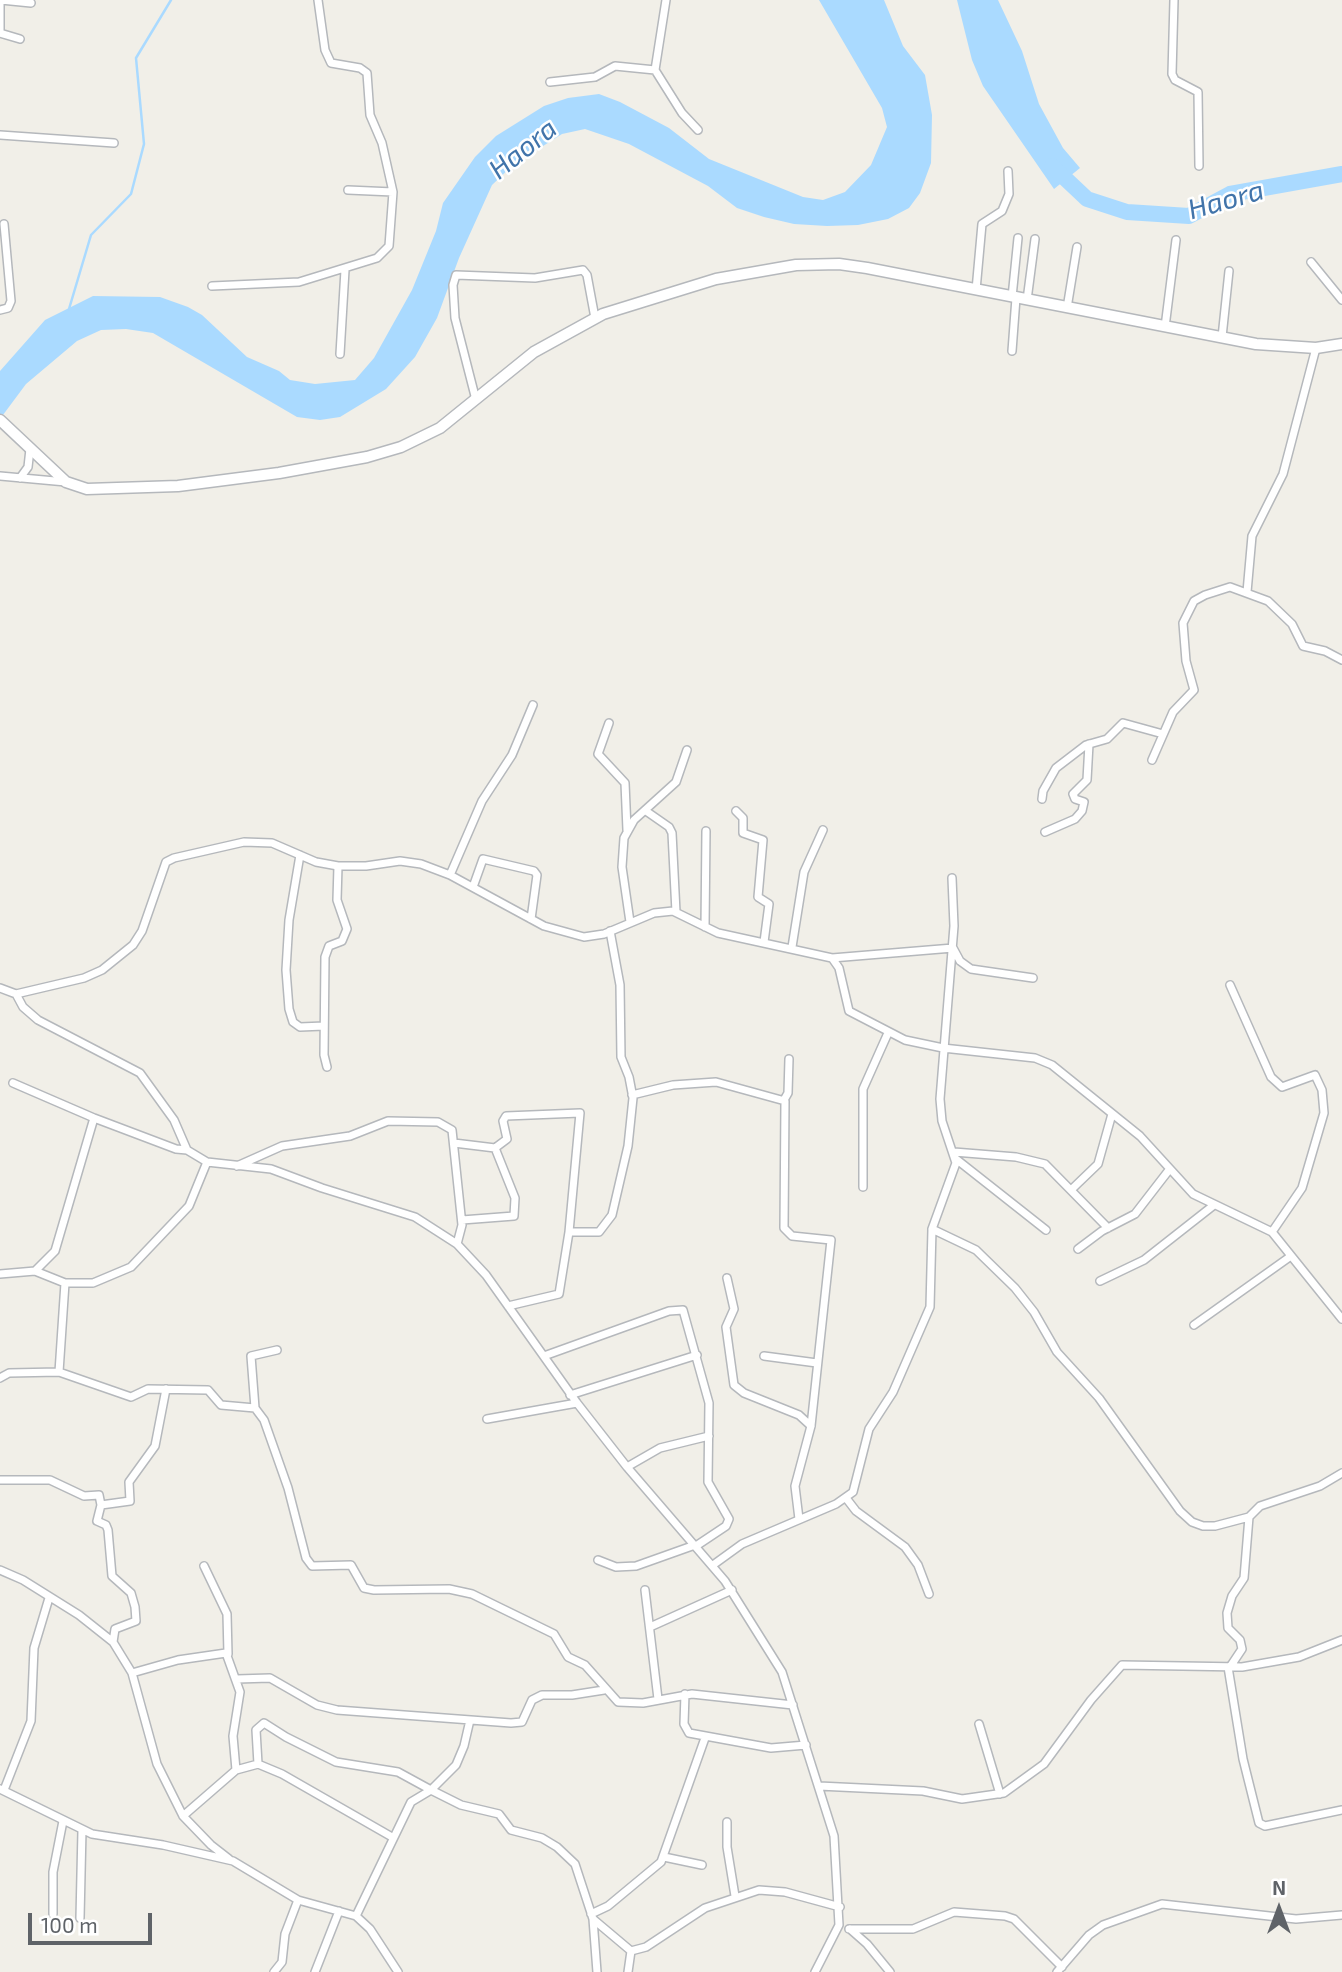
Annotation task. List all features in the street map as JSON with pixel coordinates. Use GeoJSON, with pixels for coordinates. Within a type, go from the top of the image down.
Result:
{"type":"FeatureCollection","features":[{"type":"Feature","properties":{"kind":"street"},"geometry":{"type":"LineString","coordinates":[[20,39],[0,33],[1,0],[31,3]]}},
{"type":"Feature","properties":{"kind":"street"},"geometry":{"type":"LineString","coordinates":[[212,286],[279,285],[345,270],[377,258],[387,251],[392,231],[393,192],[383,142],[370,115],[367,73],[360,68],[331,63],[325,50],[318,0]]}},
{"type":"Feature","properties":{"kind":"street"},"geometry":{"type":"LineString","coordinates":[[666,0],[655,70],[682,113],[698,130]]}},
{"type":"Feature","properties":{"kind":"street"},"geometry":{"type":"LineString","coordinates":[[1174,0],[1172,78],[1198,92],[1199,166]]}},
{"type":"Feature","properties":{"kind":"street"},"geometry":{"type":"LineString","coordinates":[[550,82],[595,77],[615,66],[655,70]]}},
{"type":"Feature","properties":{"kind":"street"},"geometry":{"type":"LineString","coordinates":[[0,135],[114,143]]}},
{"type":"Feature","properties":{"kind":"street"},"geometry":{"type":"LineString","coordinates":[[976,290],[982,224],[1002,211],[1009,194],[1008,171]]}},
{"type":"Feature","properties":{"kind":"street"},"geometry":{"type":"LineString","coordinates":[[348,190],[393,192]]}},
{"type":"Feature","properties":{"kind":"street"},"geometry":{"type":"LineString","coordinates":[[0,310],[8,308],[11,301],[4,224]]}},
{"type":"Feature","properties":{"kind":"street"},"geometry":{"type":"LineString","coordinates":[[1012,351],[1018,298],[1018,238]]}},
{"type":"Feature","properties":{"kind":"street"},"geometry":{"type":"LineString","coordinates":[[1018,298],[1035,239]]}},
{"type":"Feature","properties":{"kind":"street"},"geometry":{"type":"LineString","coordinates":[[1165,327],[1176,240]]}},
{"type":"Feature","properties":{"kind":"street"},"geometry":{"type":"LineString","coordinates":[[1068,308],[1077,247]]}},
{"type":"Feature","properties":{"kind":"street"},"geometry":{"type":"LineString","coordinates":[[1311,262],[1342,300]]}},
{"type":"Feature","properties":{"kind":"street"},"geometry":{"type":"LineString","coordinates":[[0,476],[66,482],[87,489],[147,488],[279,473],[367,457],[420,439],[440,428],[534,352],[595,318],[681,288],[796,265],[848,265],[1275,346],[1316,348],[1342,344]]}},
{"type":"Feature","properties":{"kind":"street"},"geometry":{"type":"LineString","coordinates":[[340,354],[345,270]]}},
{"type":"Feature","properties":{"kind":"street"},"geometry":{"type":"LineString","coordinates":[[476,400],[454,318],[453,285],[456,275],[535,278],[583,270],[587,275],[595,318]]}},
{"type":"Feature","properties":{"kind":"street"},"geometry":{"type":"LineString","coordinates":[[1222,337],[1229,271]]}},
{"type":"Feature","properties":{"kind":"street"},"geometry":{"type":"LineString","coordinates":[[1247,592],[1252,536],[1283,474],[1316,348]]}},
{"type":"Feature","properties":{"kind":"street"},"geometry":{"type":"LineString","coordinates":[[0,419],[66,482]]}},
{"type":"Feature","properties":{"kind":"street"},"geometry":{"type":"LineString","coordinates":[[20,478],[28,467],[28,446]]}},
{"type":"Feature","properties":{"kind":"street"},"geometry":{"type":"LineString","coordinates":[[1152,760],[1173,712],[1194,690],[1182,635],[1184,616],[1194,601],[1216,590],[1230,587],[1247,592],[1268,601],[1283,614],[1303,646],[1325,651],[1342,660]]}},
{"type":"Feature","properties":{"kind":"street"},"geometry":{"type":"LineString","coordinates":[[450,875],[482,801],[512,755],[533,705]]}},
{"type":"Feature","properties":{"kind":"street"},"geometry":{"type":"LineString","coordinates":[[609,723],[598,754],[625,783],[627,831],[622,859],[630,922]]}},
{"type":"Feature","properties":{"kind":"street"},"geometry":{"type":"LineString","coordinates":[[1042,799],[1043,789],[1056,768],[1089,744],[1107,739],[1123,723],[1163,734]]}},
{"type":"Feature","properties":{"kind":"street"},"geometry":{"type":"LineString","coordinates":[[1045,832],[1075,820],[1082,811],[1084,802],[1075,799],[1073,794],[1087,780],[1089,744]]}},
{"type":"Feature","properties":{"kind":"street"},"geometry":{"type":"LineString","coordinates":[[627,831],[679,778],[687,750]]}},
{"type":"Feature","properties":{"kind":"street"},"geometry":{"type":"LineString","coordinates":[[646,811],[669,827],[672,833],[676,912]]}},
{"type":"Feature","properties":{"kind":"street"},"geometry":{"type":"LineString","coordinates":[[736,811],[743,816],[743,833],[762,840],[758,897],[769,904],[764,942]]}},
{"type":"Feature","properties":{"kind":"street"},"geometry":{"type":"LineString","coordinates":[[792,947],[804,872],[823,830]]}},
{"type":"Feature","properties":{"kind":"street"},"geometry":{"type":"LineString","coordinates":[[705,927],[706,831]]}},
{"type":"Feature","properties":{"kind":"street"},"geometry":{"type":"LineString","coordinates":[[0,988],[16,994],[84,978],[128,951],[142,931],[166,862],[244,842],[263,842],[316,862],[338,866],[401,861],[421,864],[450,875],[531,919],[564,933],[584,937],[610,931],[660,912],[676,912],[705,927],[832,958],[953,948]]}},
{"type":"Feature","properties":{"kind":"street"},"geometry":{"type":"LineString","coordinates":[[300,855],[289,920],[286,970],[289,1009],[293,1022],[300,1027],[324,1026]]}},
{"type":"Feature","properties":{"kind":"street"},"geometry":{"type":"LineString","coordinates":[[473,887],[483,859],[534,871],[537,875],[531,919]]}},
{"type":"Feature","properties":{"kind":"street"},"geometry":{"type":"LineString","coordinates":[[327,1067],[324,1026],[325,957],[329,946],[342,941],[347,929],[337,900],[338,866]]}},
{"type":"Feature","properties":{"kind":"street"},"geometry":{"type":"LineString","coordinates":[[713,1565],[742,1544],[846,1498],[857,1481],[869,1429],[893,1392],[930,1307],[930,1245],[933,1229],[956,1168],[955,1156],[940,1111],[953,948],[952,878]]}},
{"type":"Feature","properties":{"kind":"street"},"geometry":{"type":"LineString","coordinates":[[569,1232],[599,1232],[608,1223],[625,1162],[632,1095],[621,1057],[620,985],[610,931]]}},
{"type":"Feature","properties":{"kind":"street"},"geometry":{"type":"LineString","coordinates":[[953,948],[960,961],[971,969],[1032,978]]}},
{"type":"Feature","properties":{"kind":"street"},"geometry":{"type":"LineString","coordinates":[[832,958],[839,968],[849,1011],[888,1033],[920,1044],[1014,1054],[1045,1061],[1140,1136],[1194,1194],[1272,1232],[1342,1319]]}},
{"type":"Feature","properties":{"kind":"street"},"geometry":{"type":"LineString","coordinates":[[1230,985],[1271,1077],[1282,1087],[1315,1075],[1322,1090],[1324,1113],[1302,1188],[1272,1232]]}},
{"type":"Feature","properties":{"kind":"street"},"geometry":{"type":"LineString","coordinates":[[16,994],[23,1007],[38,1020],[140,1073],[174,1120],[187,1150]]}},
{"type":"Feature","properties":{"kind":"street"},"geometry":{"type":"LineString","coordinates":[[863,1187],[863,1090],[888,1033]]}},
{"type":"Feature","properties":{"kind":"street"},"geometry":{"type":"LineString","coordinates":[[789,1059],[788,1093],[784,1100],[785,1228],[792,1236],[831,1240],[811,1426],[795,1486],[799,1519]]}},
{"type":"Feature","properties":{"kind":"street"},"geometry":{"type":"LineString","coordinates":[[632,1095],[673,1085],[716,1082],[784,1100]]}},
{"type":"Feature","properties":{"kind":"street"},"geometry":{"type":"LineString","coordinates":[[13,1083],[94,1118],[176,1149],[187,1150],[207,1162],[271,1169],[335,1193],[403,1212],[428,1223],[457,1244],[486,1275],[570,1395],[627,1467],[732,1590],[782,1672],[834,1836],[839,1925],[815,1972]]}},
{"type":"Feature","properties":{"kind":"street"},"geometry":{"type":"LineString","coordinates":[[454,1143],[495,1148],[506,1139],[503,1121],[506,1116],[580,1114],[569,1232],[559,1294],[508,1306]]}},
{"type":"Feature","properties":{"kind":"street"},"geometry":{"type":"LineString","coordinates":[[1072,1189],[1098,1164],[1112,1114]]}},
{"type":"Feature","properties":{"kind":"street"},"geometry":{"type":"LineString","coordinates":[[35,1271],[55,1251],[94,1118]]}},
{"type":"Feature","properties":{"kind":"street"},"geometry":{"type":"LineString","coordinates":[[236,1166],[282,1146],[350,1136],[399,1120],[447,1126],[452,1130],[454,1143],[461,1220],[457,1244]]}},
{"type":"Feature","properties":{"kind":"street"},"geometry":{"type":"LineString","coordinates":[[461,1220],[507,1219],[516,1214],[512,1186],[495,1148]]}},
{"type":"Feature","properties":{"kind":"street"},"geometry":{"type":"LineString","coordinates":[[955,1156],[1016,1157],[1045,1164],[1108,1228]]}},
{"type":"Feature","properties":{"kind":"street"},"geometry":{"type":"LineString","coordinates":[[955,1156],[1046,1230]]}},
{"type":"Feature","properties":{"kind":"street"},"geometry":{"type":"LineString","coordinates":[[0,1274],[35,1271],[65,1283],[93,1283],[131,1268],[189,1206],[207,1162]]}},
{"type":"Feature","properties":{"kind":"street"},"geometry":{"type":"LineString","coordinates":[[1078,1249],[1108,1228],[1135,1214],[1169,1170]]}},
{"type":"Feature","properties":{"kind":"street"},"geometry":{"type":"LineString","coordinates":[[1100,1281],[1144,1260],[1214,1205]]}},
{"type":"Feature","properties":{"kind":"street"},"geometry":{"type":"LineString","coordinates":[[933,1229],[976,1250],[1015,1288],[1034,1312],[1057,1352],[1099,1398],[1180,1511],[1192,1522],[1203,1527],[1215,1526],[1249,1517],[1260,1506],[1320,1486],[1342,1474]]}},
{"type":"Feature","properties":{"kind":"street"},"geometry":{"type":"LineString","coordinates":[[1194,1325],[1291,1256]]}},
{"type":"Feature","properties":{"kind":"street"},"geometry":{"type":"LineString","coordinates":[[727,1278],[734,1306],[726,1327],[734,1385],[744,1393],[799,1415],[811,1426]]}},
{"type":"Feature","properties":{"kind":"street"},"geometry":{"type":"LineString","coordinates":[[58,1372],[65,1283]]}},
{"type":"Feature","properties":{"kind":"street"},"geometry":{"type":"LineString","coordinates":[[544,1356],[678,1309],[683,1310],[686,1317],[697,1355],[709,1403],[708,1482],[729,1519],[726,1526],[696,1545],[636,1566],[616,1567],[598,1560]]}},
{"type":"Feature","properties":{"kind":"street"},"geometry":{"type":"LineString","coordinates":[[277,1350],[251,1356],[255,1408],[264,1420],[288,1488],[306,1558],[312,1566],[351,1565],[364,1588],[374,1590],[449,1588],[471,1594],[554,1634],[568,1657],[585,1665],[604,1690],[618,1702],[625,1704],[685,1694],[793,1705]]}},
{"type":"Feature","properties":{"kind":"street"},"geometry":{"type":"LineString","coordinates":[[570,1395],[697,1355]]}},
{"type":"Feature","properties":{"kind":"street"},"geometry":{"type":"LineString","coordinates":[[764,1356],[817,1363]]}},
{"type":"Feature","properties":{"kind":"street"},"geometry":{"type":"LineString","coordinates":[[0,1378],[9,1373],[58,1372],[131,1397],[148,1389],[208,1390],[221,1405],[255,1408]]}},
{"type":"Feature","properties":{"kind":"street"},"geometry":{"type":"LineString","coordinates":[[101,1505],[130,1501],[129,1482],[155,1446],[166,1389]]}},
{"type":"Feature","properties":{"kind":"street"},"geometry":{"type":"LineString","coordinates":[[487,1419],[577,1403]]}},
{"type":"Feature","properties":{"kind":"street"},"geometry":{"type":"LineString","coordinates":[[627,1467],[660,1448],[709,1436]]}},
{"type":"Feature","properties":{"kind":"street"},"geometry":{"type":"LineString","coordinates":[[0,1480],[50,1480],[84,1496],[99,1495],[101,1505],[97,1521],[106,1525],[108,1530],[111,1576],[132,1596],[137,1620],[115,1629],[113,1642]]}},
{"type":"Feature","properties":{"kind":"street"},"geometry":{"type":"LineString","coordinates":[[846,1498],[856,1511],[905,1547],[918,1564],[929,1594]]}},
{"type":"Feature","properties":{"kind":"street"},"geometry":{"type":"LineString","coordinates":[[1249,1517],[1244,1578],[1232,1596],[1227,1613],[1228,1628],[1240,1640],[1242,1649],[1229,1667],[1242,1759],[1259,1823],[1265,1826],[1342,1811]]}},
{"type":"Feature","properties":{"kind":"street"},"geometry":{"type":"LineString","coordinates":[[204,1566],[227,1614],[228,1654],[237,1679],[240,1703],[233,1736],[236,1770]]}},
{"type":"Feature","properties":{"kind":"street"},"geometry":{"type":"LineString","coordinates":[[0,1570],[23,1580],[86,1619],[113,1642],[132,1673],[153,1754],[183,1816],[211,1845],[298,1900],[356,1916],[370,1929],[397,1972]]}},
{"type":"Feature","properties":{"kind":"street"},"geometry":{"type":"LineString","coordinates":[[645,1590],[658,1699]]}},
{"type":"Feature","properties":{"kind":"street"},"geometry":{"type":"LineString","coordinates":[[650,1627],[732,1590]]}},
{"type":"Feature","properties":{"kind":"street"},"geometry":{"type":"LineString","coordinates":[[49,1598],[34,1648],[31,1721],[2,1790],[82,1830],[109,1839],[163,1845],[233,1861]]}},
{"type":"Feature","properties":{"kind":"street"},"geometry":{"type":"LineString","coordinates":[[819,1786],[923,1791],[962,1799],[1000,1794],[1014,1788],[1044,1764],[1091,1700],[1122,1665],[1229,1667],[1299,1657],[1342,1640]]}},
{"type":"Feature","properties":{"kind":"street"},"geometry":{"type":"LineString","coordinates":[[132,1673],[217,1652],[228,1654]]}},
{"type":"Feature","properties":{"kind":"street"},"geometry":{"type":"LineString","coordinates":[[237,1679],[270,1678],[317,1705],[337,1710],[519,1723],[524,1719],[532,1700],[542,1695],[572,1695],[604,1690]]}},
{"type":"Feature","properties":{"kind":"street"},"geometry":{"type":"LineString","coordinates":[[685,1694],[684,1728],[705,1738],[777,1748],[806,1745]]}},
{"type":"Feature","properties":{"kind":"street"},"geometry":{"type":"LineString","coordinates":[[356,1916],[411,1802],[431,1790],[456,1765],[470,1720]]}},
{"type":"Feature","properties":{"kind":"street"},"geometry":{"type":"LineString","coordinates":[[258,1765],[256,1730],[264,1723],[336,1762],[398,1772],[461,1805],[499,1814],[511,1830],[542,1838],[557,1847],[575,1864],[592,1916],[597,1972]]}},
{"type":"Feature","properties":{"kind":"street"},"geometry":{"type":"LineString","coordinates":[[979,1724],[1000,1794]]}},
{"type":"Feature","properties":{"kind":"street"},"geometry":{"type":"LineString","coordinates":[[592,1916],[634,1886],[664,1857],[680,1802],[705,1738]]}},
{"type":"Feature","properties":{"kind":"street"},"geometry":{"type":"LineString","coordinates":[[183,1816],[236,1770],[258,1765],[282,1774],[392,1837]]}},
{"type":"Feature","properties":{"kind":"street"},"geometry":{"type":"LineString","coordinates":[[53,1914],[53,1872],[63,1821]]}},
{"type":"Feature","properties":{"kind":"street"},"geometry":{"type":"LineString","coordinates":[[727,1822],[727,1847],[735,1896]]}},
{"type":"Feature","properties":{"kind":"street"},"geometry":{"type":"LineString","coordinates":[[80,1919],[82,1830]]}},
{"type":"Feature","properties":{"kind":"street"},"geometry":{"type":"LineString","coordinates":[[664,1857],[702,1865]]}},
{"type":"Feature","properties":{"kind":"street"},"geometry":{"type":"LineString","coordinates":[[631,1951],[646,1947],[700,1910],[735,1896],[776,1890],[840,1907]]}},
{"type":"Feature","properties":{"kind":"street"},"geometry":{"type":"LineString","coordinates":[[274,1972],[282,1962],[285,1934],[298,1900]]}},
{"type":"Feature","properties":{"kind":"street"},"geometry":{"type":"LineString","coordinates":[[849,1929],[913,1929],[954,1912],[1005,1916],[1014,1919],[1059,1970],[1089,1935],[1103,1925],[1162,1904],[1296,1919],[1342,1915]]}},
{"type":"Feature","properties":{"kind":"street"},"geometry":{"type":"LineString","coordinates":[[315,1972],[339,1911]]}},
{"type":"Feature","properties":{"kind":"street"},"geometry":{"type":"LineString","coordinates":[[592,1916],[631,1951]]}},
{"type":"Feature","properties":{"kind":"street"},"geometry":{"type":"LineString","coordinates":[[839,1925],[862,1939],[890,1972]]}},
{"type":"Feature","properties":{"kind":"street"},"geometry":{"type":"LineString","coordinates":[[628,1972],[631,1951]]}},
{"type":"Feature","properties":{"kind":"water"},"geometry":{"type":"Polygon","coordinates":[[[819,0],[884,0],[903,46],[925,75],[932,115],[931,163],[920,193],[909,208],[888,219],[858,225],[827,226],[794,224],[764,217],[737,208],[708,186],[629,144],[585,129],[562,134],[513,165],[492,185],[459,258],[437,318],[415,357],[386,389],[340,417],[320,420],[297,417],[153,333],[126,329],[101,330],[77,341],[26,384],[0,419],[0,371],[45,320],[93,296],[160,297],[188,307],[202,315],[247,357],[279,371],[290,380],[315,384],[355,380],[374,358],[412,290],[436,231],[443,203],[475,157],[496,136],[544,106],[568,98],[599,94],[620,102],[669,128],[709,159],[803,197],[823,200],[845,192],[871,165],[887,127],[882,108],[819,0]]]}},
{"type":"Feature","properties":{"kind":"water"},"geometry":{"type":"Polygon","coordinates":[[[957,0],[998,0],[1022,51],[1039,104],[1063,148],[1080,168],[1054,189],[983,86],[972,60],[957,0]]]}},
{"type":"Feature","properties":{"kind":"waterway"},"geometry":{"type":"LineString","coordinates":[[69,309],[91,235],[131,194],[144,144],[136,58],[171,0]]}},
{"type":"Feature","properties":{"kind":"waterway","name":"Haora"},"geometry":{"type":"LineString","coordinates":[[1052,166],[1087,199],[1127,212],[1189,216],[1230,194],[1342,174]]}}]}
